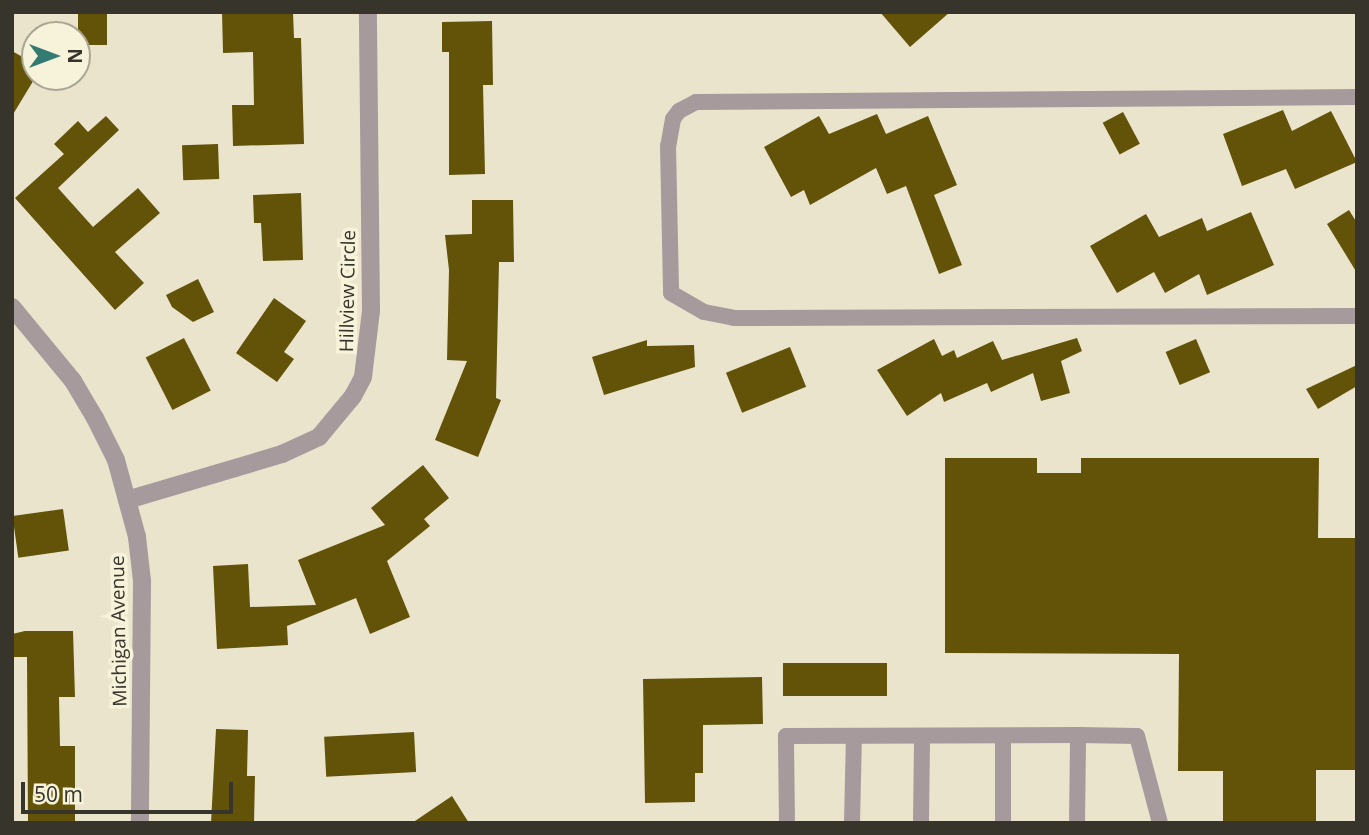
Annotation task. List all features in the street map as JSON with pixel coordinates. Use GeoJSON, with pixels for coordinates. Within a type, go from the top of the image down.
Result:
{"type":"FeatureCollection","features":[{"type":"Feature","properties":{"kind":"street","name":"Hillview Circle"},"geometry":{"type":"LineString","coordinates":[[127,500],[282,454],[319,437],[354,396],[363,377],[371,311],[368,12]]}},
{"type":"Feature","properties":{"kind":"street","name":"Michigan Avenue"},"geometry":{"type":"LineString","coordinates":[[12,307],[73,381],[116,460],[127,500],[142,581],[140,823]]}},
{"type":"Feature","properties":{"kind":"lane"},"geometry":{"type":"LineString","coordinates":[[1357,97],[696,102],[678,111],[673,119],[668,146],[671,293],[704,312],[734,318],[1357,316]]}},
{"type":"Feature","properties":{"kind":"lane"},"geometry":{"type":"LineString","coordinates":[[1077,823],[1078,735]]}},
{"type":"Feature","properties":{"kind":"lane"},"geometry":{"type":"LineString","coordinates":[[787,823],[786,736],[1078,735],[1137,736],[1160,823]]}},
{"type":"Feature","properties":{"kind":"lane"},"geometry":{"type":"LineString","coordinates":[[852,823],[853,736]]}},
{"type":"Feature","properties":{"kind":"lane"},"geometry":{"type":"LineString","coordinates":[[921,823],[922,736]]}},
{"type":"Feature","properties":{"kind":"lane"},"geometry":{"type":"LineString","coordinates":[[1003,736],[1003,823]]}},
{"type":"Feature","properties":{"kind":"building"},"geometry":{"type":"Polygon","coordinates":[[[78,12],[107,12],[107,45],[91,45],[91,21],[78,21],[78,12]]]}},
{"type":"Feature","properties":{"kind":"building"},"geometry":{"type":"Polygon","coordinates":[[[222,12],[293,12],[294,38],[301,38],[304,144],[233,146],[232,105],[254,105],[253,52],[223,53],[222,12]]]}},
{"type":"Feature","properties":{"kind":"building"},"geometry":{"type":"Polygon","coordinates":[[[880,12],[950,12],[910,47],[880,12]]]}},
{"type":"Feature","properties":{"kind":"building"},"geometry":{"type":"Polygon","coordinates":[[[492,21],[493,85],[483,85],[485,174],[449,175],[449,52],[442,52],[442,22],[492,21]]]}},
{"type":"Feature","properties":{"kind":"building"},"geometry":{"type":"Polygon","coordinates":[[[12,51],[21,56],[21,91],[27,91],[12,116],[12,51]]]}},
{"type":"Feature","properties":{"kind":"building"},"geometry":{"type":"Polygon","coordinates":[[[1283,110],[1292,131],[1331,111],[1357,162],[1295,189],[1286,169],[1242,186],[1223,134],[1283,110]]]}},
{"type":"Feature","properties":{"kind":"building"},"geometry":{"type":"Polygon","coordinates":[[[1123,112],[1140,144],[1120,155],[1103,123],[1123,112]]]}},
{"type":"Feature","properties":{"kind":"building"},"geometry":{"type":"Polygon","coordinates":[[[877,114],[886,134],[928,116],[957,185],[934,195],[962,265],[939,274],[906,186],[887,194],[876,168],[810,205],[804,190],[791,197],[764,147],[819,116],[829,134],[877,114]]]}},
{"type":"Feature","properties":{"kind":"building"},"geometry":{"type":"Polygon","coordinates":[[[106,116],[119,130],[58,188],[93,227],[138,188],[160,213],[115,252],[144,283],[115,310],[15,198],[64,154],[54,144],[78,121],[88,132],[106,116]]]}},
{"type":"Feature","properties":{"kind":"building"},"geometry":{"type":"Polygon","coordinates":[[[218,144],[219,179],[183,180],[182,145],[218,144]]]}},
{"type":"Feature","properties":{"kind":"building"},"geometry":{"type":"Polygon","coordinates":[[[301,193],[303,260],[263,261],[261,223],[254,223],[253,195],[301,193]]]}},
{"type":"Feature","properties":{"kind":"building"},"geometry":{"type":"Polygon","coordinates":[[[472,200],[513,200],[514,262],[499,262],[496,398],[501,400],[478,457],[435,440],[467,361],[447,360],[449,270],[445,235],[472,234],[472,200]]]}},
{"type":"Feature","properties":{"kind":"building"},"geometry":{"type":"Polygon","coordinates":[[[1349,210],[1357,223],[1357,273],[1327,224],[1349,210]]]}},
{"type":"Feature","properties":{"kind":"building"},"geometry":{"type":"Polygon","coordinates":[[[1251,212],[1274,265],[1207,295],[1199,274],[1165,293],[1154,272],[1117,293],[1090,246],[1146,214],[1159,237],[1202,218],[1207,231],[1251,212]]]}},
{"type":"Feature","properties":{"kind":"building"},"geometry":{"type":"Polygon","coordinates":[[[198,279],[214,312],[193,322],[172,307],[166,295],[198,279]]]}},
{"type":"Feature","properties":{"kind":"building"},"geometry":{"type":"Polygon","coordinates":[[[274,298],[306,321],[284,352],[294,359],[277,382],[236,353],[274,298]]]}},
{"type":"Feature","properties":{"kind":"building"},"geometry":{"type":"Polygon","coordinates":[[[184,338],[211,391],[172,410],[146,358],[184,338]]]}},
{"type":"Feature","properties":{"kind":"building"},"geometry":{"type":"Polygon","coordinates":[[[1077,338],[1082,351],[1061,361],[1070,393],[1041,401],[1033,373],[991,392],[987,383],[944,402],[941,393],[907,416],[877,370],[934,339],[942,356],[954,350],[957,358],[993,341],[1002,360],[1077,338]]]}},
{"type":"Feature","properties":{"kind":"building"},"geometry":{"type":"Polygon","coordinates":[[[1196,339],[1210,372],[1180,385],[1166,352],[1196,339]]]}},
{"type":"Feature","properties":{"kind":"building"},"geometry":{"type":"Polygon","coordinates":[[[647,340],[647,346],[694,345],[695,367],[604,395],[592,357],[647,340]]]}},
{"type":"Feature","properties":{"kind":"building"},"geometry":{"type":"Polygon","coordinates":[[[790,347],[806,387],[742,413],[726,373],[790,347]]]}},
{"type":"Feature","properties":{"kind":"building"},"geometry":{"type":"Polygon","coordinates":[[[1357,365],[1357,386],[1318,409],[1306,389],[1357,365]]]}},
{"type":"Feature","properties":{"kind":"building"},"geometry":{"type":"Polygon","coordinates":[[[945,458],[1037,458],[1037,473],[1081,473],[1081,458],[1319,458],[1318,538],[1357,538],[1357,770],[1316,770],[1316,823],[1223,823],[1223,771],[1178,771],[1179,654],[945,653],[945,458]]]}},
{"type":"Feature","properties":{"kind":"building"},"geometry":{"type":"Polygon","coordinates":[[[423,465],[449,498],[424,519],[430,526],[387,561],[410,617],[370,634],[356,598],[287,626],[288,645],[217,649],[213,566],[248,564],[250,607],[316,605],[298,560],[385,525],[371,508],[423,465]]]}},
{"type":"Feature","properties":{"kind":"building"},"geometry":{"type":"Polygon","coordinates":[[[63,509],[69,551],[18,558],[12,516],[63,509]]]}},
{"type":"Feature","properties":{"kind":"building"},"geometry":{"type":"Polygon","coordinates":[[[25,631],[73,631],[75,697],[59,697],[60,746],[75,746],[75,823],[28,823],[27,657],[12,657],[12,634],[25,631]]]}},
{"type":"Feature","properties":{"kind":"building"},"geometry":{"type":"Polygon","coordinates":[[[783,663],[887,663],[887,696],[783,696],[783,663]]]}},
{"type":"Feature","properties":{"kind":"building"},"geometry":{"type":"Polygon","coordinates":[[[762,677],[763,724],[703,725],[703,773],[695,773],[695,802],[645,803],[643,679],[762,677]]]}},
{"type":"Feature","properties":{"kind":"building"},"geometry":{"type":"Polygon","coordinates":[[[216,729],[248,730],[247,776],[255,776],[254,823],[211,823],[216,729]]]}},
{"type":"Feature","properties":{"kind":"building"},"geometry":{"type":"Polygon","coordinates":[[[414,732],[416,772],[326,777],[324,737],[414,732]]]}},
{"type":"Feature","properties":{"kind":"building"},"geometry":{"type":"Polygon","coordinates":[[[452,796],[469,823],[412,823],[452,796]]]}}]}
